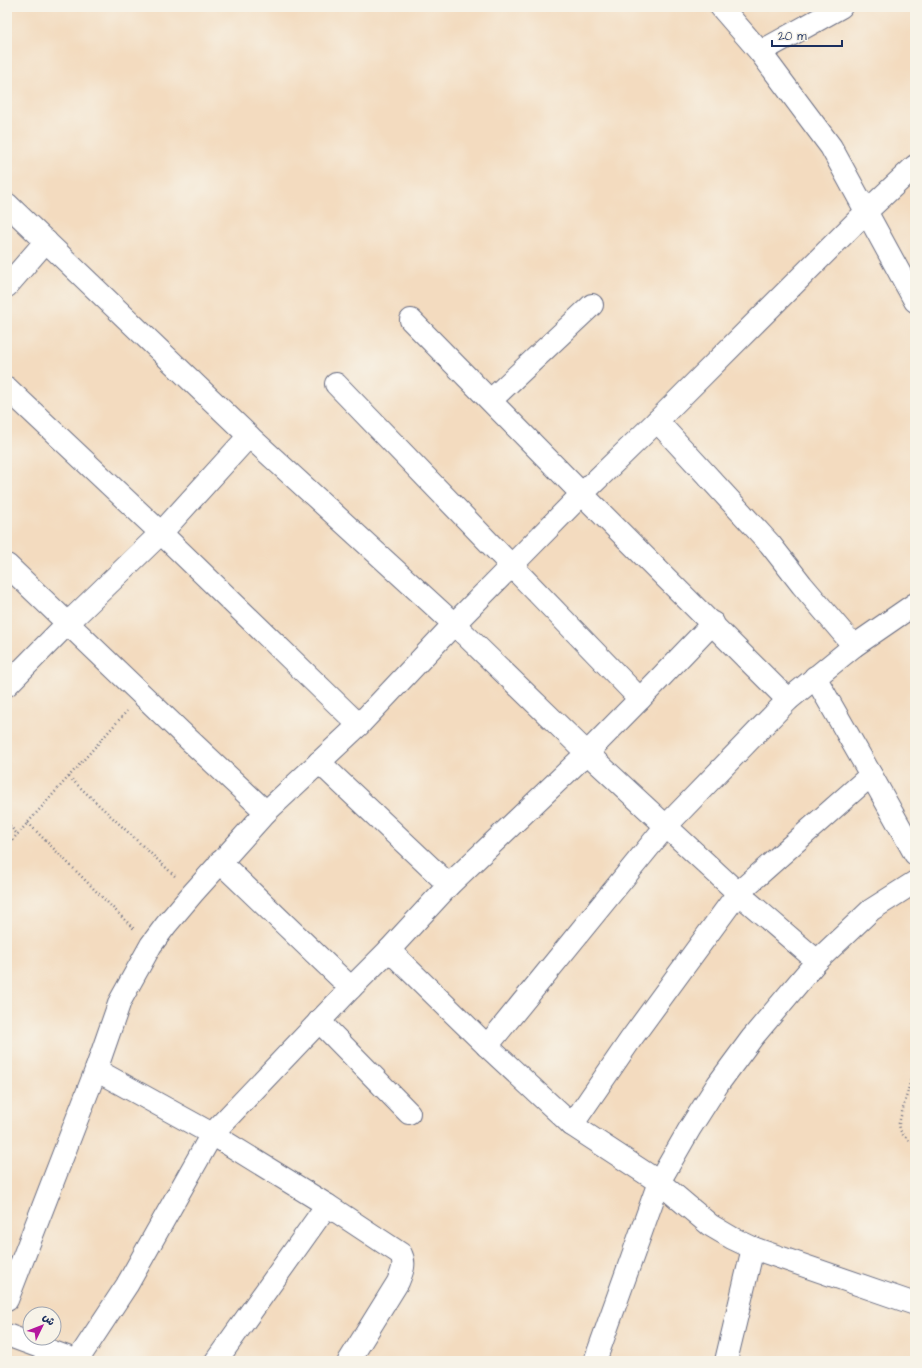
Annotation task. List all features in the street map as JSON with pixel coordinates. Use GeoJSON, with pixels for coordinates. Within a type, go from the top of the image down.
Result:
{"type":"FeatureCollection","features":[{"type":"Feature","properties":{"kind":"street"},"geometry":{"type":"LineString","coordinates":[[721,7],[760,52],[831,147],[915,301]]}},
{"type":"Feature","properties":{"kind":"street"},"geometry":{"type":"LineString","coordinates":[[760,52],[840,7]]}},
{"type":"Feature","properties":{"kind":"street"},"geometry":{"type":"LineString","coordinates":[[7,1300],[96,1070],[120,1001],[151,945],[193,893],[266,812],[359,725],[454,624],[582,494],[866,212],[915,166]]}},
{"type":"Feature","properties":{"kind":"street"},"geometry":{"type":"LineString","coordinates":[[7,204],[249,436],[454,624],[587,753],[738,893],[817,961]]}},
{"type":"Feature","properties":{"kind":"street"},"geometry":{"type":"LineString","coordinates":[[7,286],[46,241]]}},
{"type":"Feature","properties":{"kind":"street"},"geometry":{"type":"LineString","coordinates":[[490,400],[592,305]]}},
{"type":"Feature","properties":{"kind":"street"},"geometry":{"type":"LineString","coordinates":[[411,320],[788,700]]}},
{"type":"Feature","properties":{"kind":"street"},"geometry":{"type":"LineString","coordinates":[[336,384],[640,700]]}},
{"type":"Feature","properties":{"kind":"street"},"geometry":{"type":"LineString","coordinates":[[7,388],[161,533],[359,725]]}},
{"type":"Feature","properties":{"kind":"street"},"geometry":{"type":"LineString","coordinates":[[657,421],[770,544],[802,585],[854,646]]}},
{"type":"Feature","properties":{"kind":"street"},"geometry":{"type":"LineString","coordinates":[[7,685],[68,623],[161,533],[249,436]]}},
{"type":"Feature","properties":{"kind":"street"},"geometry":{"type":"LineString","coordinates":[[7,565],[266,812]]}},
{"type":"Feature","properties":{"kind":"street"},"geometry":{"type":"LineString","coordinates":[[487,1046],[666,826],[788,700],[854,646],[915,606]]}},
{"type":"Feature","properties":{"kind":"street"},"geometry":{"type":"LineString","coordinates":[[7,1335],[77,1361],[127,1285],[212,1134],[319,1021],[389,950],[449,885],[587,753],[713,623]]}},
{"type":"Feature","properties":{"kind":"street"},"geometry":{"type":"LineString","coordinates":[[815,677],[915,854]]}},
{"type":"Feature","properties":{"kind":"street"},"geometry":{"type":"LineString","coordinates":[[319,762],[449,885]]}},
{"type":"Feature","properties":{"kind":"street"},"geometry":{"type":"LineString","coordinates":[[572,1125],[631,1039],[738,893],[871,775]]}},
{"type":"Feature","properties":{"kind":"street"},"geometry":{"type":"LineString","coordinates":[[220,862],[351,988]]}},
{"type":"Feature","properties":{"kind":"street"},"geometry":{"type":"LineString","coordinates":[[594,1361],[659,1182],[690,1128],[718,1084],[752,1038],[817,961],[871,910],[915,882]]}},
{"type":"Feature","properties":{"kind":"street"},"geometry":{"type":"LineString","coordinates":[[389,950],[487,1046],[572,1125],[659,1182],[710,1225],[753,1248],[915,1304]]}},
{"type":"Feature","properties":{"kind":"street"},"geometry":{"type":"LineString","coordinates":[[319,1021],[409,1113]]}},
{"type":"Feature","properties":{"kind":"street"},"geometry":{"type":"LineString","coordinates":[[96,1070],[212,1134],[327,1205],[401,1254],[404,1260],[404,1268],[398,1282],[349,1361]]}},
{"type":"Feature","properties":{"kind":"street"},"geometry":{"type":"LineString","coordinates":[[216,1361],[327,1205]]}},
{"type":"Feature","properties":{"kind":"street"},"geometry":{"type":"LineString","coordinates":[[726,1361],[753,1248]]}},
{"type":"Feature","properties":{"kind":"path"},"geometry":{"type":"LineString","coordinates":[[7,846],[142,694]]}},
{"type":"Feature","properties":{"kind":"path"},"geometry":{"type":"LineString","coordinates":[[69,777],[193,893]]}},
{"type":"Feature","properties":{"kind":"path"},"geometry":{"type":"LineString","coordinates":[[7,823],[18,835]]}},
{"type":"Feature","properties":{"kind":"path"},"geometry":{"type":"LineString","coordinates":[[28,823],[151,945]]}},
{"type":"Feature","properties":{"kind":"path"},"geometry":{"type":"LineString","coordinates":[[915,1065],[899,1123],[899,1130],[915,1143]]}}]}
